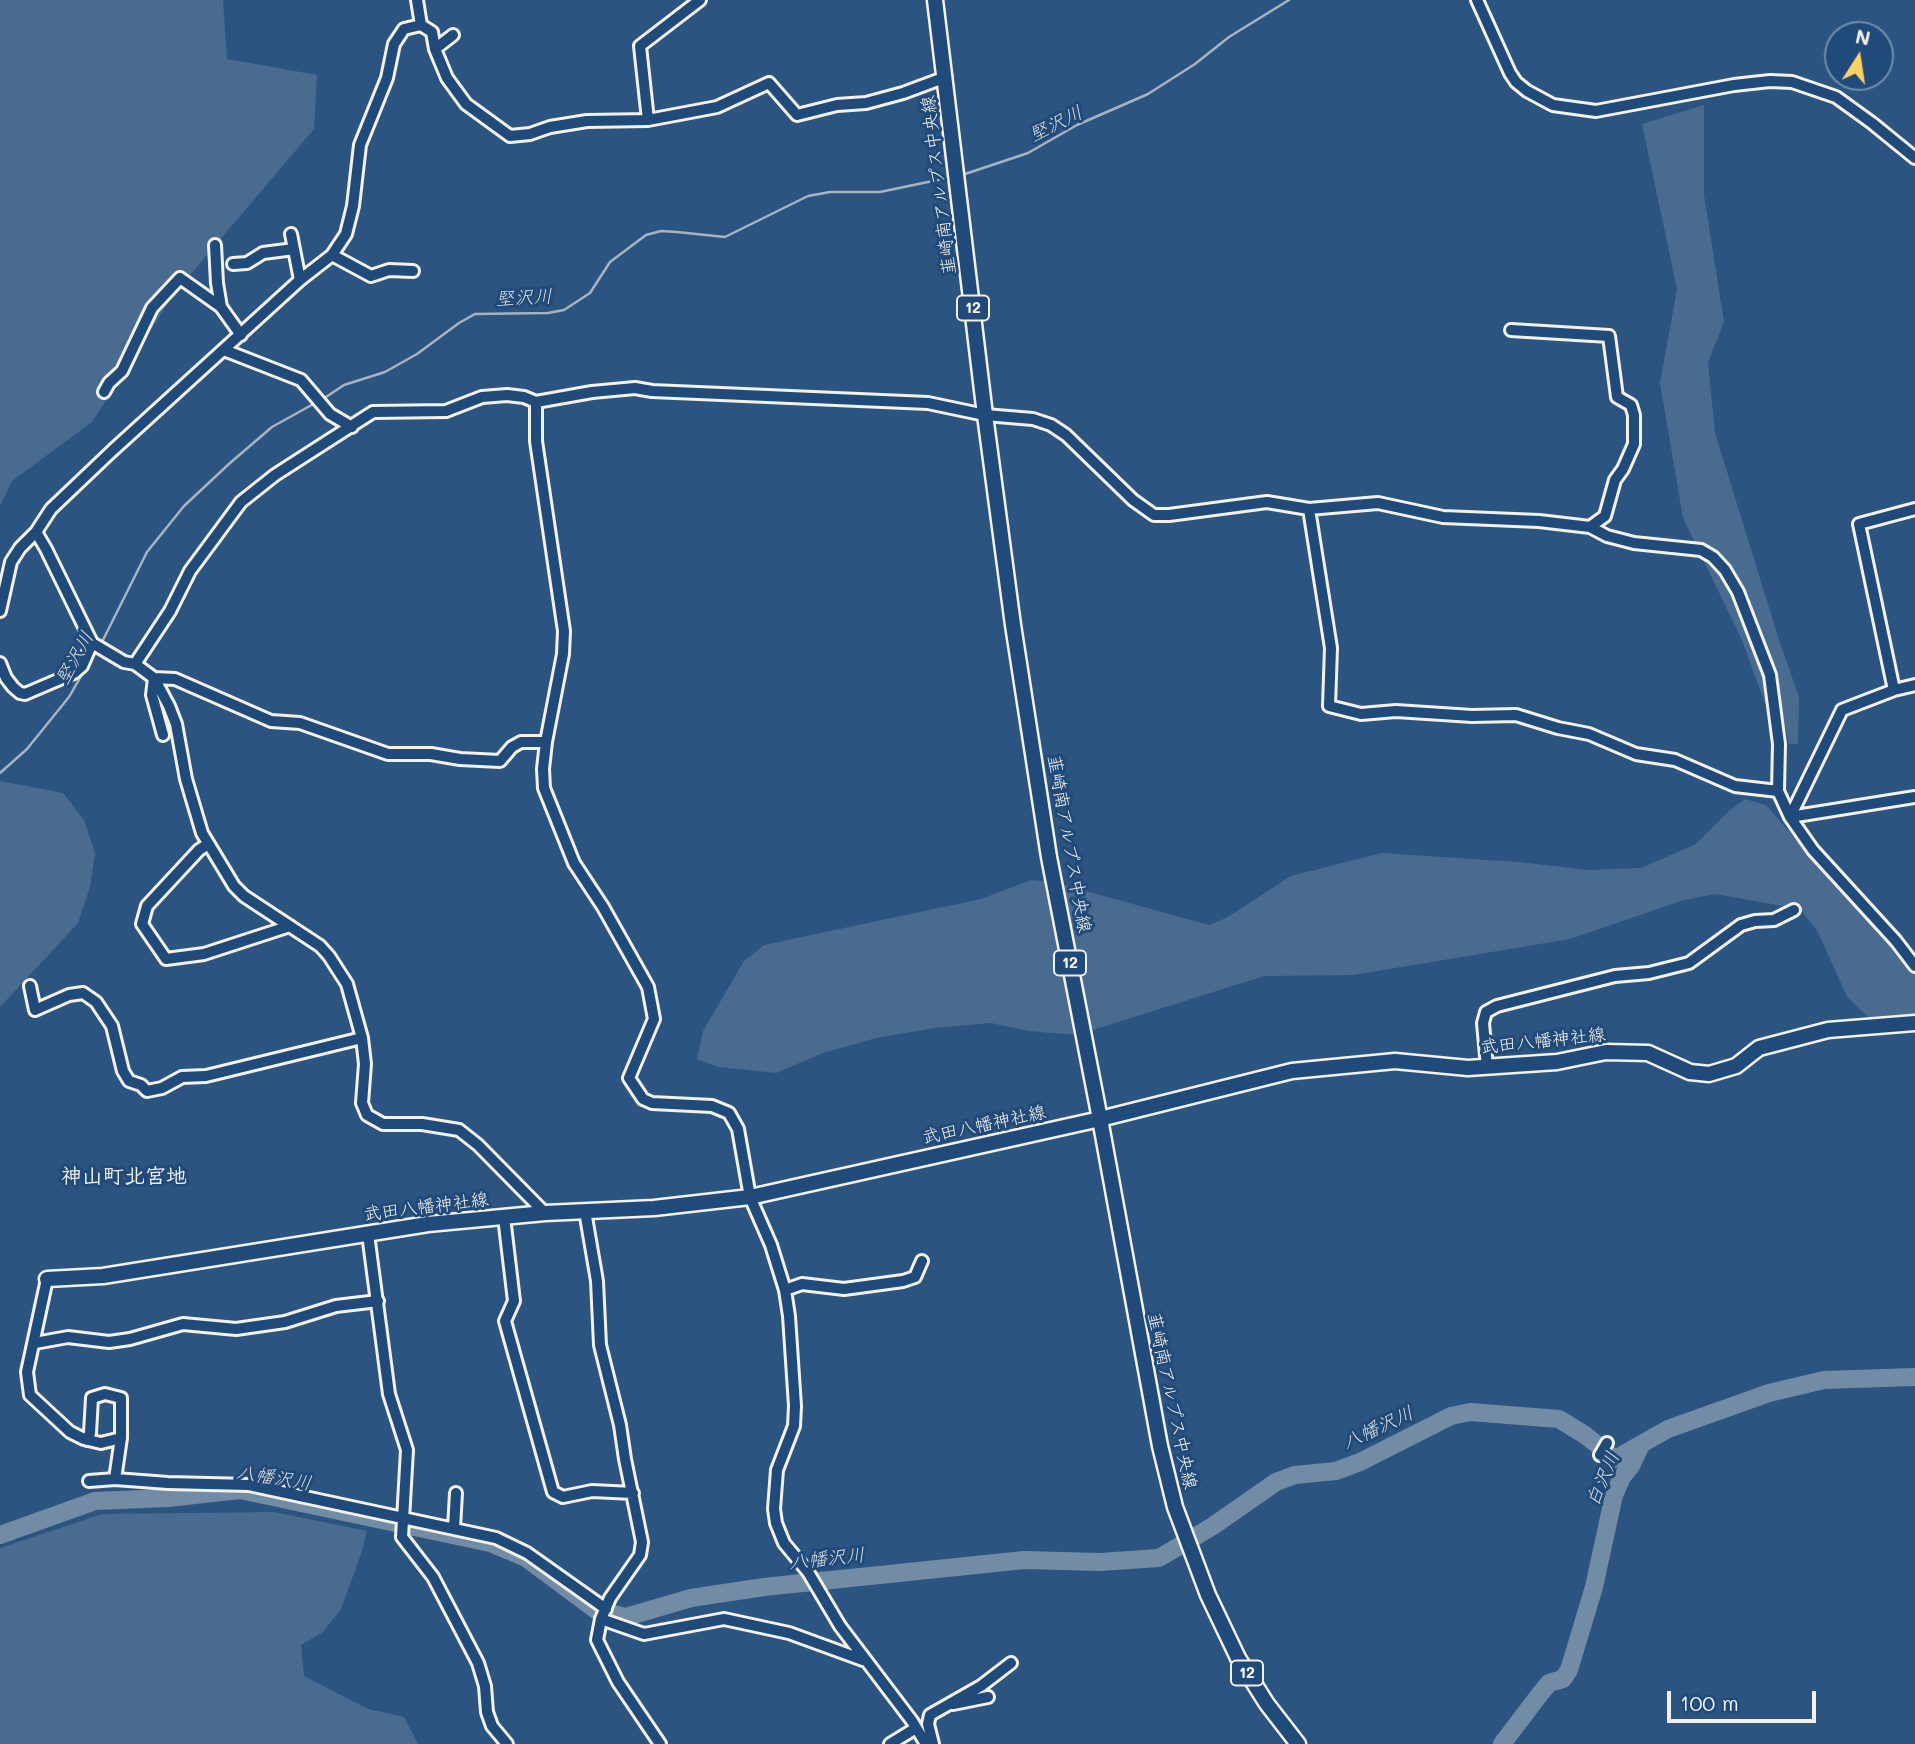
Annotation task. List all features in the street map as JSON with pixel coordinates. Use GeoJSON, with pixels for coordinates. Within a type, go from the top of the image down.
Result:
{"type":"FeatureCollection","features":[{"type":"Feature","properties":{"kind":"main road","name":"韮崎南アルプス中央線"},"geometry":{"type":"LineString","coordinates":[[936,0],[985,415],[1013,625],[1049,856],[1160,1446],[1175,1507],[1208,1595],[1238,1658],[1267,1704],[1298,1744]]}},
{"type":"Feature","properties":{"kind":"main road","name":"武田八幡神社線"},"geometry":{"type":"LineString","coordinates":[[47,1279],[103,1276],[428,1224],[545,1213],[654,1208],[750,1197],[1100,1119],[1292,1071],[1395,1061],[1468,1068],[1487,1067],[1557,1062],[1606,1052],[1648,1053],[1690,1072],[1709,1074],[1736,1066],[1759,1048],[1828,1030],[1915,1023]]}},
{"type":"Feature","properties":{"kind":"street"},"geometry":{"type":"LineString","coordinates":[[417,0],[421,25]]}},
{"type":"Feature","properties":{"kind":"street"},"geometry":{"type":"LineString","coordinates":[[648,120],[640,46],[700,0]]}},
{"type":"Feature","properties":{"kind":"street"},"geometry":{"type":"LineString","coordinates":[[1477,0],[1516,82],[1534,96],[1553,105],[1596,111],[1734,85],[1770,81],[1792,82],[1836,97],[1915,158]]}},
{"type":"Feature","properties":{"kind":"street"},"geometry":{"type":"LineString","coordinates":[[0,611],[11,562],[51,509],[300,280],[331,255],[346,234],[353,206],[360,145],[387,78],[394,44],[404,29],[421,25],[432,32],[435,49],[447,78],[466,104],[510,136],[587,121],[648,120],[717,107],[769,83],[797,115],[837,105],[866,103],[946,77]]}},
{"type":"Feature","properties":{"kind":"street"},"geometry":{"type":"LineString","coordinates":[[435,49],[453,35]]}},
{"type":"Feature","properties":{"kind":"street"},"geometry":{"type":"LineString","coordinates":[[291,234],[300,280]]}},
{"type":"Feature","properties":{"kind":"street"},"geometry":{"type":"LineString","coordinates":[[277,237],[280,250]]}},
{"type":"Feature","properties":{"kind":"street"},"geometry":{"type":"LineString","coordinates":[[215,245],[216,284],[221,307],[241,335]]}},
{"type":"Feature","properties":{"kind":"street"},"geometry":{"type":"LineString","coordinates":[[233,264],[247,263],[263,253],[294,249]]}},
{"type":"Feature","properties":{"kind":"street"},"geometry":{"type":"LineString","coordinates":[[331,255],[371,276],[389,270],[413,271]]}},
{"type":"Feature","properties":{"kind":"street"},"geometry":{"type":"LineString","coordinates":[[104,392],[122,371],[152,308],[180,278],[221,307]]}},
{"type":"Feature","properties":{"kind":"street"},"geometry":{"type":"LineString","coordinates":[[1511,330],[1609,336],[1617,397],[1632,405],[1634,444],[1615,480],[1605,516],[1590,527]]}},
{"type":"Feature","properties":{"kind":"street"},"geometry":{"type":"LineString","coordinates":[[224,351],[300,380],[330,414],[352,427]]}},
{"type":"Feature","properties":{"kind":"street"},"geometry":{"type":"LineString","coordinates":[[129,663],[170,611],[190,571],[241,502],[275,475],[373,412],[446,411],[482,397],[507,395],[536,402],[592,391],[635,388],[666,392],[928,403],[985,415],[1033,419],[1051,425],[1066,435],[1133,500],[1154,515],[1267,502],[1309,509],[1378,503],[1443,517],[1590,527],[1607,536],[1634,543],[1701,550],[1713,557],[1725,570],[1738,592],[1770,675],[1779,744],[1778,791],[1790,817],[1813,850],[1915,966]]}},
{"type":"Feature","properties":{"kind":"street"},"geometry":{"type":"LineString","coordinates":[[536,402],[536,441],[564,631],[563,654],[546,742],[544,788],[574,863],[603,907],[648,987],[654,1019],[629,1077],[643,1099],[652,1103],[712,1106],[729,1114],[738,1129],[750,1197],[771,1245],[785,1290],[789,1316],[794,1426],[777,1469],[774,1509],[776,1523],[784,1543],[808,1572],[838,1622],[926,1744]]}},
{"type":"Feature","properties":{"kind":"street"},"geometry":{"type":"LineString","coordinates":[[1309,509],[1331,648],[1329,705],[1361,714],[1396,711],[1472,716],[1516,715],[1588,734],[1636,754],[1675,760],[1735,786],[1778,791]]}},
{"type":"Feature","properties":{"kind":"street"},"geometry":{"type":"LineString","coordinates":[[1894,690],[1859,524],[1915,509]]}},
{"type":"Feature","properties":{"kind":"street"},"geometry":{"type":"LineString","coordinates":[[36,532],[92,643],[154,678],[175,679],[271,721],[300,723],[388,754],[432,754],[460,759],[500,761],[512,747],[521,742],[546,742]]}},
{"type":"Feature","properties":{"kind":"street"},"geometry":{"type":"LineString","coordinates":[[0,663],[13,687],[20,694],[25,694],[74,673],[82,666],[92,643]]}},
{"type":"Feature","properties":{"kind":"street"},"geometry":{"type":"LineString","coordinates":[[154,678],[152,695],[163,735]]}},
{"type":"Feature","properties":{"kind":"street"},"geometry":{"type":"LineString","coordinates":[[154,678],[176,724],[186,779],[208,844],[234,886],[244,896],[320,946],[347,984],[362,1038],[365,1064],[362,1103],[367,1115],[383,1124],[422,1124],[459,1130],[478,1145],[545,1213]]}},
{"type":"Feature","properties":{"kind":"street"},"geometry":{"type":"LineString","coordinates":[[1790,817],[1842,710],[1915,685]]}},
{"type":"Feature","properties":{"kind":"street"},"geometry":{"type":"LineString","coordinates":[[1790,817],[1915,797]]}},
{"type":"Feature","properties":{"kind":"street"},"geometry":{"type":"LineString","coordinates":[[208,844],[199,850],[147,906],[142,923],[166,958],[204,954],[290,926]]}},
{"type":"Feature","properties":{"kind":"street"},"geometry":{"type":"LineString","coordinates":[[1487,1067],[1483,1023],[1486,1012],[1497,1006],[1615,976],[1649,973],[1689,963],[1741,925],[1774,920],[1794,910]]}},
{"type":"Feature","properties":{"kind":"street"},"geometry":{"type":"LineString","coordinates":[[30,986],[35,1010],[69,995],[83,993],[96,1002],[112,1026],[123,1071],[129,1081],[141,1085],[147,1091],[162,1088],[182,1077],[213,1075],[362,1038]]}},
{"type":"Feature","properties":{"kind":"street"},"geometry":{"type":"LineString","coordinates":[[585,1211],[597,1281],[600,1345],[620,1425],[642,1542],[640,1555],[610,1598],[597,1640],[618,1682],[660,1744]]}},
{"type":"Feature","properties":{"kind":"street"},"geometry":{"type":"LineString","coordinates":[[503,1217],[514,1301],[505,1321],[553,1492],[563,1497],[592,1491],[633,1493]]}},
{"type":"Feature","properties":{"kind":"street"},"geometry":{"type":"LineString","coordinates":[[368,1234],[389,1394],[407,1450],[402,1537],[433,1577],[478,1663],[492,1727],[506,1744]]}},
{"type":"Feature","properties":{"kind":"street"},"geometry":{"type":"LineString","coordinates":[[785,1290],[802,1284],[844,1289],[903,1281],[915,1278],[922,1261]]}},
{"type":"Feature","properties":{"kind":"street"},"geometry":{"type":"LineString","coordinates":[[47,1279],[27,1372],[30,1395],[70,1432],[101,1443],[121,1438]]}},
{"type":"Feature","properties":{"kind":"street"},"geometry":{"type":"LineString","coordinates":[[35,1343],[68,1337],[109,1342],[183,1324],[236,1329],[285,1322],[336,1306],[378,1301]]}},
{"type":"Feature","properties":{"kind":"street"},"geometry":{"type":"LineString","coordinates":[[88,1440],[92,1398],[105,1394],[121,1398],[121,1438],[115,1479]]}},
{"type":"Feature","properties":{"kind":"street"},"geometry":{"type":"LineString","coordinates":[[1600,1455],[1607,1443]]}},
{"type":"Feature","properties":{"kind":"street"},"geometry":{"type":"LineString","coordinates":[[89,1481],[115,1479],[249,1485],[454,1528],[496,1538],[527,1553],[604,1614],[644,1634],[723,1619],[789,1633],[866,1661]]}},
{"type":"Feature","properties":{"kind":"street"},"geometry":{"type":"LineString","coordinates":[[454,1528],[456,1493]]}},
{"type":"Feature","properties":{"kind":"street"},"geometry":{"type":"LineString","coordinates":[[933,1744],[928,1724],[930,1715],[981,1686],[1011,1663]]}},
{"type":"Feature","properties":{"kind":"street"},"geometry":{"type":"LineString","coordinates":[[943,1707],[988,1697]]}},
{"type":"Feature","properties":{"kind":"street"},"geometry":{"type":"LineString","coordinates":[[890,1744],[916,1728]]}},
{"type":"Feature","properties":{"kind":"shaded area"},"geometry":{"type":"Polygon","coordinates":[[[0,0],[223,0],[227,59],[317,75],[314,129],[173,295],[92,422],[12,481],[0,506],[0,0]]]}},
{"type":"Feature","properties":{"kind":"shaded area"},"geometry":{"type":"Polygon","coordinates":[[[1704,105],[1704,195],[1724,322],[1708,362],[1715,433],[1799,697],[1798,744],[1789,744],[1783,715],[1766,706],[1742,640],[1683,518],[1660,383],[1677,289],[1642,124],[1704,105]]]}},
{"type":"Feature","properties":{"kind":"shaded area"},"geometry":{"type":"Polygon","coordinates":[[[0,781],[63,793],[84,820],[95,853],[90,887],[78,923],[0,1007],[0,781]]]}},
{"type":"Feature","properties":{"kind":"shaded area"},"geometry":{"type":"Polygon","coordinates":[[[1745,799],[1766,805],[1851,902],[1915,964],[1915,1025],[1869,1018],[1847,997],[1818,932],[1800,909],[1715,894],[1684,900],[1570,939],[1353,975],[1264,976],[1077,1035],[1028,1031],[991,1023],[934,1028],[876,1038],[823,1053],[776,1073],[718,1067],[697,1059],[703,1031],[744,961],[764,945],[981,899],[1031,880],[1053,882],[1209,925],[1226,918],[1291,876],[1382,853],[1518,862],[1588,870],[1641,868],[1696,844],[1745,799]]]}},
{"type":"Feature","properties":{"kind":"shaded area"},"geometry":{"type":"Polygon","coordinates":[[[274,1512],[367,1531],[341,1609],[323,1632],[301,1645],[304,1676],[368,1709],[404,1717],[418,1744],[0,1744],[0,1548],[102,1514],[274,1512]]]}},
{"type":"Feature","properties":{"kind":"waterway","name":"堅沢川"},"geometry":{"type":"LineString","coordinates":[[962,175],[1028,153],[1077,125],[1148,94],[1195,64],[1229,37],[1289,0]]}},
{"type":"Feature","properties":{"kind":"waterway","name":"堅沢川"},"geometry":{"type":"LineString","coordinates":[[323,399],[344,385],[385,372],[417,354],[475,314],[548,313],[564,310],[590,293],[610,262],[646,235],[661,231],[725,237],[808,196],[830,192],[880,192],[952,177]]}},
{"type":"Feature","properties":{"kind":"waterway","name":"堅沢川"},"geometry":{"type":"LineString","coordinates":[[101,644],[147,552],[184,506],[272,427],[317,402]]}},
{"type":"Feature","properties":{"kind":"waterway","name":"堅沢川"},"geometry":{"type":"LineString","coordinates":[[88,665],[97,650]]}},
{"type":"Feature","properties":{"kind":"waterway","name":"堅沢川"},"geometry":{"type":"LineString","coordinates":[[0,773],[27,749],[69,697],[84,671]]}},
{"type":"Feature","properties":{"kind":"waterway","name":"八幡沢川"},"geometry":{"type":"LineString","coordinates":[[0,1535],[95,1501],[168,1498],[240,1490],[490,1543],[526,1558],[596,1610],[626,1617],[691,1598],[764,1587],[1024,1560],[1100,1562],[1159,1558],[1213,1526],[1276,1482],[1295,1475],[1336,1471],[1360,1462],[1451,1416],[1470,1412],[1559,1419],[1615,1459],[1668,1429],[1769,1393],[1824,1380],[1915,1377]]}},
{"type":"Feature","properties":{"kind":"waterway","name":"白沢川"},"geometry":{"type":"LineString","coordinates":[[1502,1744],[1549,1683],[1563,1679],[1569,1670],[1594,1587],[1614,1495],[1641,1445]]}},
{"type":"Feature","properties":{"kind":"district","name":"神山町北宮地"},"geometry":{"type":"Point","coordinates":[124,1177]}}]}
